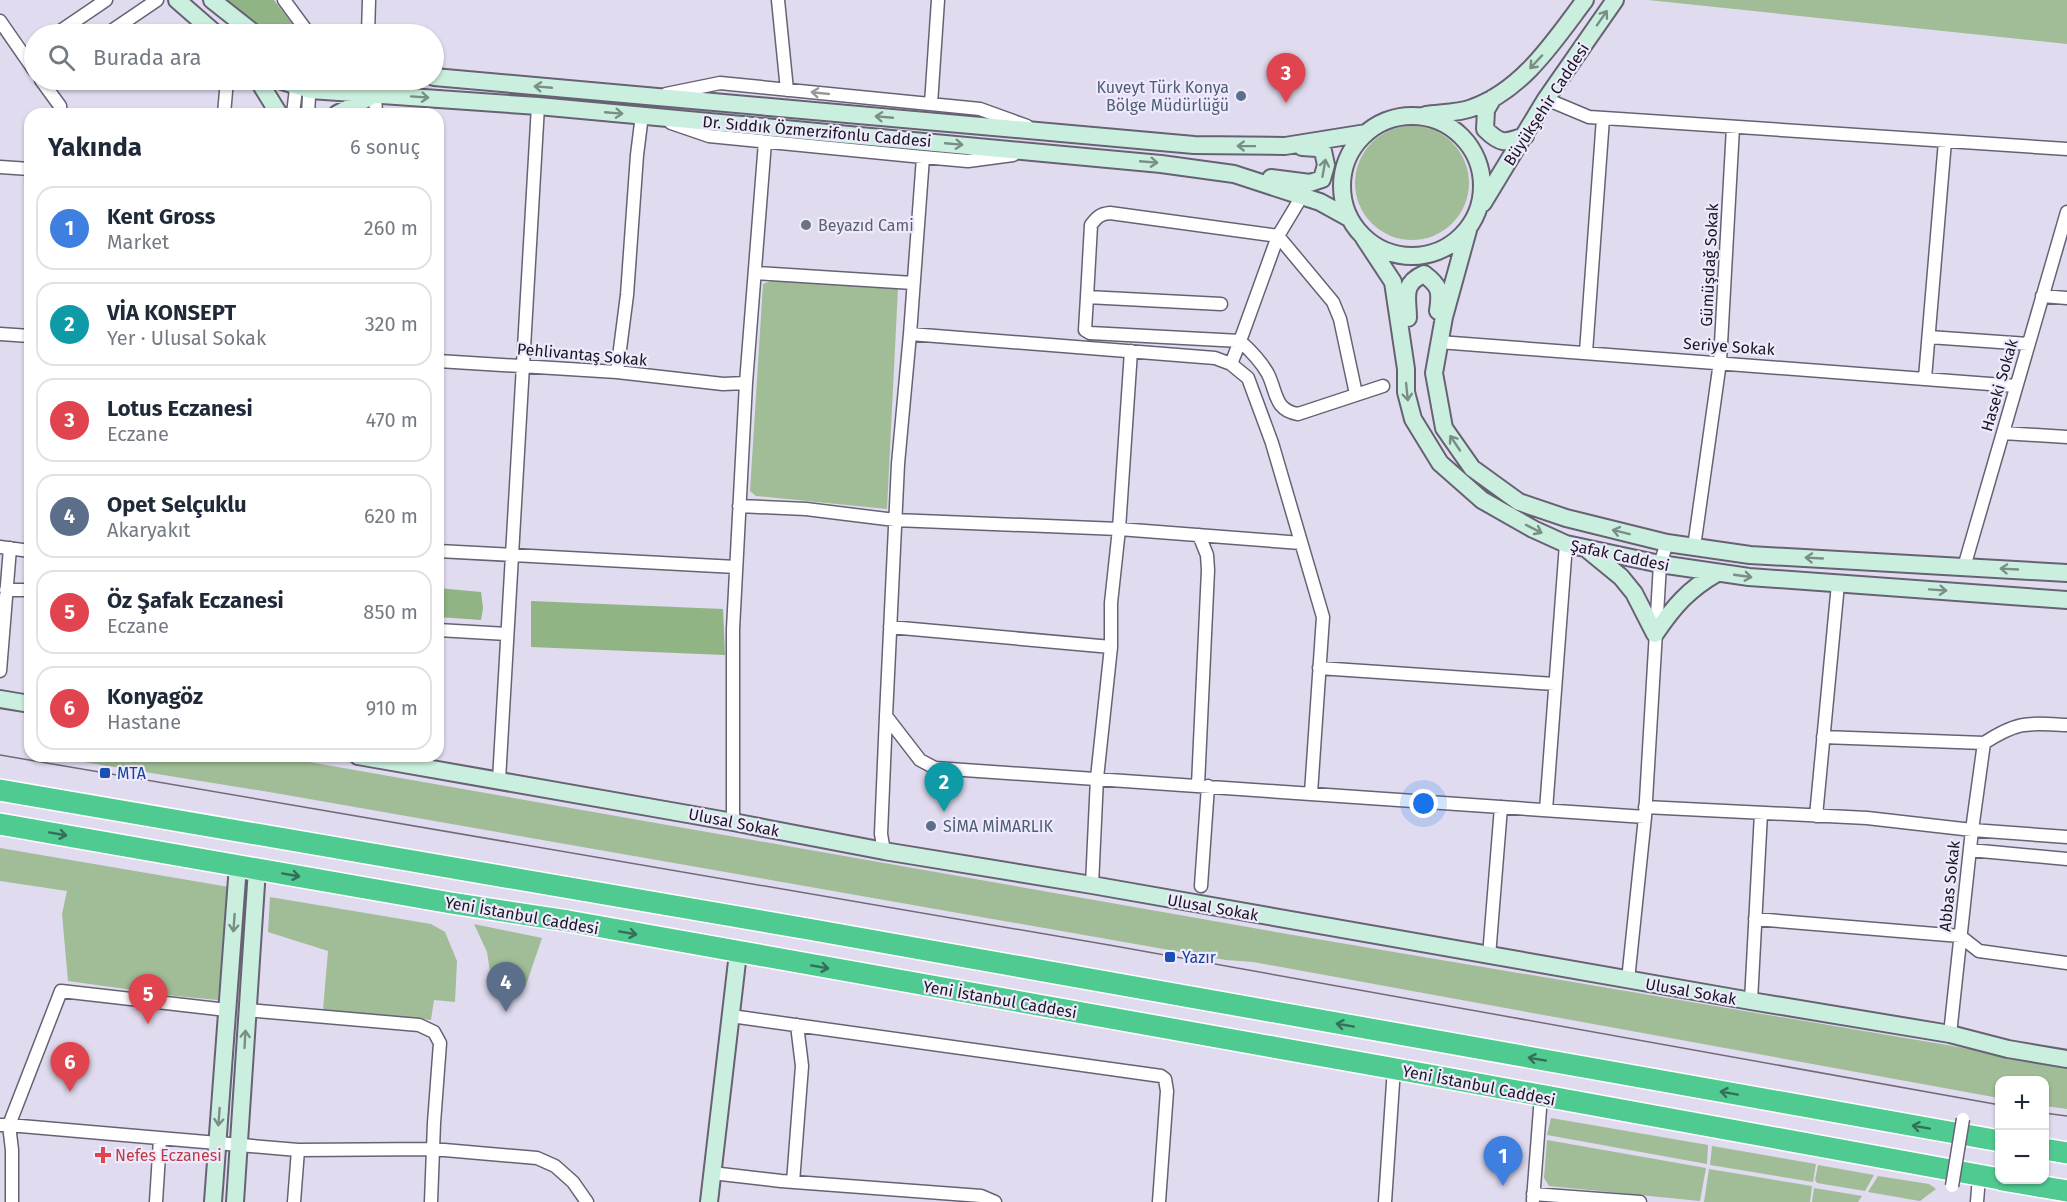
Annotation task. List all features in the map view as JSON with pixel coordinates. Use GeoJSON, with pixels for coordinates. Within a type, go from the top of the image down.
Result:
{"type":"FeatureCollection","features":[{"type":"Feature","properties":{"kind":"highway"},"geometry":{"type":"LineString","coordinates":[[0,790],[808,929],[1995,1140]]}},
{"type":"Feature","properties":{"kind":"highway","name":"Yeni İstanbul Caddesi"},"geometry":{"type":"LineString","coordinates":[[0,824],[451,903],[568,921],[2067,1191]]}},
{"type":"Feature","properties":{"kind":"highway"},"geometry":{"type":"LineString","coordinates":[[2049,1150],[2067,1153]]}},
{"type":"Feature","properties":{"kind":"main road"},"geometry":{"type":"LineString","coordinates":[[177,0],[205,24]]}},
{"type":"Feature","properties":{"kind":"main road"},"geometry":{"type":"LineString","coordinates":[[212,0],[242,24]]}},
{"type":"Feature","properties":{"kind":"main road","name":"Büyükşehir Caddesi"},"geometry":{"type":"LineString","coordinates":[[1418,116],[1471,109],[1509,89],[1540,58],[1585,0]]}},
{"type":"Feature","properties":{"kind":"main road","name":"Büyükşehir Caddesi"},"geometry":{"type":"LineString","coordinates":[[1479,208],[1546,99],[1615,0]]}},
{"type":"Feature","properties":{"kind":"main road","name":"Dr. Sıddık Özmerzifonlu Caddesi"},"geometry":{"type":"LineString","coordinates":[[444,78],[1194,145],[1285,146],[1366,133]]}},
{"type":"Feature","properties":{"kind":"main road"},"geometry":{"type":"LineString","coordinates":[[264,90],[275,108]]}},
{"type":"Feature","properties":{"kind":"main road","name":"Dr. Sıddık Özmerzifonlu Caddesi"},"geometry":{"type":"LineString","coordinates":[[346,90],[1161,164],[1234,174],[1320,202],[1348,218]]}},
{"type":"Feature","properties":{"kind":"main road"},"geometry":{"type":"LineString","coordinates":[[349,108],[375,94]]}},
{"type":"Feature","properties":{"kind":"main road"},"geometry":{"type":"LineString","coordinates":[[1493,98],[1486,110],[1485,129],[1499,142],[1509,142],[1525,136]]}},
{"type":"Feature","properties":{"kind":"main road"},"geometry":{"type":"LineString","coordinates":[[1418,116],[1439,120],[1457,131],[1471,147],[1480,166],[1483,187],[1479,208],[1468,230],[1450,246],[1428,256],[1404,257],[1380,250],[1364,238],[1348,218],[1342,198],[1342,176],[1348,156],[1360,138],[1377,124],[1397,117],[1418,116]]}},
{"type":"Feature","properties":{"kind":"main road"},"geometry":{"type":"LineString","coordinates":[[1234,174],[1310,183],[1322,179],[1326,165],[1323,152],[1317,148],[1285,146]]}},
{"type":"Feature","properties":{"kind":"main road","name":"Şafak Caddesi"},"geometry":{"type":"LineString","coordinates":[[1468,230],[1453,280],[1434,373],[1444,428],[1472,468],[1519,502],[1566,518],[1667,543],[1749,555],[2067,573]]}},
{"type":"Feature","properties":{"kind":"main road","name":"Şafak Caddesi"},"geometry":{"type":"LineString","coordinates":[[1364,238],[1393,282],[1406,365],[1406,392],[1413,419],[1440,463],[1482,500],[1533,529],[1566,544],[1660,564],[1749,578],[2067,600]]}},
{"type":"Feature","properties":{"kind":"main road"},"geometry":{"type":"LineString","coordinates":[[1406,365],[1407,291],[1411,282],[1424,274],[1436,283],[1440,295],[1437,318],[1439,342]]}},
{"type":"Feature","properties":{"kind":"main road"},"geometry":{"type":"LineString","coordinates":[[1585,548],[1621,577],[1634,593],[1655,634],[1673,607],[1698,584],[1718,573]]}},
{"type":"Feature","properties":{"kind":"main road"},"geometry":{"type":"LineString","coordinates":[[0,699],[24,703]]}},
{"type":"Feature","properties":{"kind":"main road","name":"Ulusal Sokak"},"geometry":{"type":"LineString","coordinates":[[393,762],[884,851],[1950,1034],[2008,1049],[2067,1059]]}},
{"type":"Feature","properties":{"kind":"main road"},"geometry":{"type":"LineString","coordinates":[[213,1202],[227,1010],[248,867]]}},
{"type":"Feature","properties":{"kind":"main road"},"geometry":{"type":"LineString","coordinates":[[235,1202],[247,1010],[248,867]]}},
{"type":"Feature","properties":{"kind":"main road"},"geometry":{"type":"LineString","coordinates":[[709,1202],[738,952]]}},
{"type":"Feature","properties":{"kind":"street"},"geometry":{"type":"LineString","coordinates":[[71,24],[106,0]]}},
{"type":"Feature","properties":{"kind":"street"},"geometry":{"type":"LineString","coordinates":[[121,24],[156,0]]}},
{"type":"Feature","properties":{"kind":"street"},"geometry":{"type":"LineString","coordinates":[[284,0],[302,24]]}},
{"type":"Feature","properties":{"kind":"street"},"geometry":{"type":"LineString","coordinates":[[368,24],[369,0]]}},
{"type":"Feature","properties":{"kind":"street"},"geometry":{"type":"LineString","coordinates":[[778,0],[786,90]]}},
{"type":"Feature","properties":{"kind":"street"},"geometry":{"type":"LineString","coordinates":[[931,104],[938,0]]}},
{"type":"Feature","properties":{"kind":"street"},"geometry":{"type":"LineString","coordinates":[[0,21],[24,47]]}},
{"type":"Feature","properties":{"kind":"street"},"geometry":{"type":"LineString","coordinates":[[654,97],[720,83],[980,109],[1042,131]]}},
{"type":"Feature","properties":{"kind":"street"},"geometry":{"type":"LineString","coordinates":[[49,90],[60,108]]}},
{"type":"Feature","properties":{"kind":"street"},"geometry":{"type":"LineString","coordinates":[[225,108],[226,90]]}},
{"type":"Feature","properties":{"kind":"street"},"geometry":{"type":"LineString","coordinates":[[295,108],[301,90]]}},
{"type":"Feature","properties":{"kind":"street"},"geometry":{"type":"LineString","coordinates":[[304,90],[307,108]]}},
{"type":"Feature","properties":{"kind":"street"},"geometry":{"type":"LineString","coordinates":[[375,94],[376,108]]}},
{"type":"Feature","properties":{"kind":"street"},"geometry":{"type":"LineString","coordinates":[[1546,99],[1589,117],[2067,149]]}},
{"type":"Feature","properties":{"kind":"street"},"geometry":{"type":"LineString","coordinates":[[499,780],[538,106]]}},
{"type":"Feature","properties":{"kind":"street"},"geometry":{"type":"LineString","coordinates":[[617,372],[627,294],[637,155],[647,116],[709,136],[923,157],[968,161],[1036,152]]}},
{"type":"Feature","properties":{"kind":"street"},"geometry":{"type":"LineString","coordinates":[[1586,352],[1603,118]]}},
{"type":"Feature","properties":{"kind":"street","name":"Gümüşdağ Sokak"},"geometry":{"type":"LineString","coordinates":[[1694,547],[1720,362],[1733,127]]}},
{"type":"Feature","properties":{"kind":"street"},"geometry":{"type":"LineString","coordinates":[[1925,378],[1945,141]]}},
{"type":"Feature","properties":{"kind":"street"},"geometry":{"type":"LineString","coordinates":[[733,822],[733,629],[746,383],[765,142]]}},
{"type":"Feature","properties":{"kind":"street"},"geometry":{"type":"LineString","coordinates":[[884,851],[881,834],[898,465],[923,157]]}},
{"type":"Feature","properties":{"kind":"street"},"geometry":{"type":"LineString","coordinates":[[0,167],[24,169]]}},
{"type":"Feature","properties":{"kind":"street"},"geometry":{"type":"LineString","coordinates":[[1231,364],[1278,236],[1302,196]]}},
{"type":"Feature","properties":{"kind":"street","name":"Haseki Sokak"},"geometry":{"type":"LineString","coordinates":[[1964,567],[2067,212]]}},
{"type":"Feature","properties":{"kind":"street"},"geometry":{"type":"LineString","coordinates":[[1356,394],[1344,338],[1333,302],[1278,236],[1102,213],[1096,217],[1091,225],[1084,324],[1085,330],[1090,333],[1240,341],[1256,355],[1269,376],[1278,402],[1287,412],[1298,414],[1383,386]]}},
{"type":"Feature","properties":{"kind":"street"},"geometry":{"type":"LineString","coordinates":[[756,273],[913,284]]}},
{"type":"Feature","properties":{"kind":"street"},"geometry":{"type":"LineString","coordinates":[[2043,296],[2067,298]]}},
{"type":"Feature","properties":{"kind":"street"},"geometry":{"type":"LineString","coordinates":[[1087,297],[1221,304]]}},
{"type":"Feature","properties":{"kind":"street"},"geometry":{"type":"LineString","coordinates":[[0,334],[24,336]]}},
{"type":"Feature","properties":{"kind":"street"},"geometry":{"type":"LineString","coordinates":[[910,334],[1215,358],[1231,364],[1248,378],[1272,443],[1323,617],[1311,793]]}},
{"type":"Feature","properties":{"kind":"street"},"geometry":{"type":"LineString","coordinates":[[1929,337],[2028,344]]}},
{"type":"Feature","properties":{"kind":"street","name":"Seriye Sokak"},"geometry":{"type":"LineString","coordinates":[[1439,342],[2016,386]]}},
{"type":"Feature","properties":{"kind":"street"},"geometry":{"type":"LineString","coordinates":[[1092,885],[1097,778],[1111,647],[1111,603],[1119,529],[1131,351]]}},
{"type":"Feature","properties":{"kind":"street","name":"Pehlivantaş Sokak"},"geometry":{"type":"LineString","coordinates":[[444,361],[617,372],[723,384],[746,383]]}},
{"type":"Feature","properties":{"kind":"street"},"geometry":{"type":"LineString","coordinates":[[2003,433],[2067,437]]}},
{"type":"Feature","properties":{"kind":"street"},"geometry":{"type":"LineString","coordinates":[[739,506],[806,509],[895,520],[1119,529],[1301,543]]}},
{"type":"Feature","properties":{"kind":"street"},"geometry":{"type":"LineString","coordinates":[[1199,536],[1207,555],[1208,570],[1200,886]]}},
{"type":"Feature","properties":{"kind":"street"},"geometry":{"type":"LineString","coordinates":[[1628,980],[1645,812],[1660,564],[1667,543]]}},
{"type":"Feature","properties":{"kind":"street"},"geometry":{"type":"LineString","coordinates":[[1546,810],[1566,544]]}},
{"type":"Feature","properties":{"kind":"street"},"geometry":{"type":"LineString","coordinates":[[0,671],[6,590],[5,548],[24,550]]}},
{"type":"Feature","properties":{"kind":"street"},"geometry":{"type":"LineString","coordinates":[[444,551],[736,567]]}},
{"type":"Feature","properties":{"kind":"street"},"geometry":{"type":"LineString","coordinates":[[1816,816],[1838,584]]}},
{"type":"Feature","properties":{"kind":"street"},"geometry":{"type":"LineString","coordinates":[[6,590],[24,590]]}},
{"type":"Feature","properties":{"kind":"street"},"geometry":{"type":"LineString","coordinates":[[890,627],[1111,647]]}},
{"type":"Feature","properties":{"kind":"street"},"geometry":{"type":"LineString","coordinates":[[444,630],[507,634]]}},
{"type":"Feature","properties":{"kind":"street"},"geometry":{"type":"LineString","coordinates":[[1319,668],[1555,684]]}},
{"type":"Feature","properties":{"kind":"street"},"geometry":{"type":"LineString","coordinates":[[886,716],[920,760],[935,768],[1546,810],[1761,813],[1867,818],[1972,830],[2067,837]]}},
{"type":"Feature","properties":{"kind":"street"},"geometry":{"type":"LineString","coordinates":[[1823,737],[1984,743],[2004,730],[2019,724],[2067,725]]}},
{"type":"Feature","properties":{"kind":"street","name":"Abbas Sokak"},"geometry":{"type":"LineString","coordinates":[[1950,1034],[1972,830],[1984,743]]}},
{"type":"Feature","properties":{"kind":"street"},"geometry":{"type":"LineString","coordinates":[[1489,956],[1501,807]]}},
{"type":"Feature","properties":{"kind":"street"},"geometry":{"type":"LineString","coordinates":[[1751,1001],[1761,813]]}},
{"type":"Feature","properties":{"kind":"street"},"geometry":{"type":"LineString","coordinates":[[1970,850],[2067,859]]}},
{"type":"Feature","properties":{"kind":"street"},"geometry":{"type":"LineString","coordinates":[[1755,919],[1960,936],[1979,951],[2067,963]]}},
{"type":"Feature","properties":{"kind":"street"},"geometry":{"type":"LineString","coordinates":[[12,1202],[12,1150],[4,1125],[61,991],[227,1010]]}},
{"type":"Feature","properties":{"kind":"street"},"geometry":{"type":"LineString","coordinates":[[247,1010],[419,1025],[434,1032],[440,1042],[431,1202]]}},
{"type":"Feature","properties":{"kind":"street"},"geometry":{"type":"LineString","coordinates":[[731,1016],[1161,1076],[1165,1079],[1167,1091],[1159,1202]]}},
{"type":"Feature","properties":{"kind":"street"},"geometry":{"type":"LineString","coordinates":[[793,1182],[802,1066],[797,1025]]}},
{"type":"Feature","properties":{"kind":"street"},"geometry":{"type":"LineString","coordinates":[[1385,1202],[1394,1068]]}},
{"type":"Feature","properties":{"kind":"street"},"geometry":{"type":"LineString","coordinates":[[1541,1096],[1533,1198],[1640,1202]]}},
{"type":"Feature","properties":{"kind":"street"},"geometry":{"type":"LineString","coordinates":[[1952,1186],[1964,1119]]}},
{"type":"Feature","properties":{"kind":"street"},"geometry":{"type":"LineString","coordinates":[[4,1125],[298,1150],[433,1149],[537,1158],[555,1166],[573,1182],[587,1202]]}},
{"type":"Feature","properties":{"kind":"street"},"geometry":{"type":"LineString","coordinates":[[156,1202],[160,1139]]}},
{"type":"Feature","properties":{"kind":"street"},"geometry":{"type":"LineString","coordinates":[[294,1202],[298,1150]]}},
{"type":"Feature","properties":{"kind":"street"},"geometry":{"type":"LineString","coordinates":[[712,1173],[793,1182],[981,1196],[995,1202]]}},
{"type":"Feature","properties":{"kind":"street"},"geometry":{"type":"LineString","coordinates":[[1977,1202],[1994,1178]]}},
{"type":"Feature","properties":{"kind":"green space"},"geometry":{"type":"Polygon","coordinates":[[[225,0],[274,0],[292,24],[254,24],[225,0]]]}},
{"type":"Feature","properties":{"kind":"green space"},"geometry":{"type":"Polygon","coordinates":[[[1648,0],[2067,0],[2067,44],[1648,0]]]}},
{"type":"Feature","properties":{"kind":"green space"},"geometry":{"type":"Polygon","coordinates":[[[1412,126],[1434,130],[1452,143],[1465,161],[1469,183],[1465,205],[1452,223],[1434,236],[1412,240],[1390,236],[1372,223],[1359,205],[1355,183],[1359,161],[1372,143],[1390,130],[1412,126]]]}},
{"type":"Feature","properties":{"kind":"green space"},"geometry":{"type":"Polygon","coordinates":[[[773,280],[898,288],[887,509],[756,496],[750,491],[763,284],[773,280]]]}},
{"type":"Feature","properties":{"kind":"green space"},"geometry":{"type":"Polygon","coordinates":[[[444,589],[481,592],[483,608],[481,620],[444,617],[444,589]]]}},
{"type":"Feature","properties":{"kind":"green space"},"geometry":{"type":"Polygon","coordinates":[[[531,601],[723,609],[725,655],[531,647],[531,601]]]}},
{"type":"Feature","properties":{"kind":"green space"},"geometry":{"type":"Polygon","coordinates":[[[83,762],[309,762],[1299,936],[1947,1045],[2067,1067],[2067,1109],[2049,1107],[2049,1076],[1995,1076],[1995,1097],[1253,962],[1226,960],[275,793],[83,762]]]}},
{"type":"Feature","properties":{"kind":"green space"},"geometry":{"type":"Polygon","coordinates":[[[0,848],[229,887],[218,1000],[68,981],[62,914],[67,891],[0,881],[0,848]]]}},
{"type":"Feature","properties":{"kind":"green space"},"geometry":{"type":"Polygon","coordinates":[[[270,897],[431,924],[445,932],[457,961],[455,1002],[434,1000],[431,1020],[323,1010],[328,951],[268,932],[270,897]]]}},
{"type":"Feature","properties":{"kind":"green space"},"geometry":{"type":"Polygon","coordinates":[[[474,924],[542,938],[525,988],[492,985],[487,952],[474,924]]]}},
{"type":"Feature","properties":{"kind":"green space"},"geometry":{"type":"Polygon","coordinates":[[[1551,1118],[1708,1145],[1707,1164],[1547,1135],[1551,1118]]]}},
{"type":"Feature","properties":{"kind":"green space"},"geometry":{"type":"Polygon","coordinates":[[[1547,1140],[1706,1168],[1700,1201],[1549,1186],[1544,1178],[1547,1140]]]}},
{"type":"Feature","properties":{"kind":"green space"},"geometry":{"type":"Polygon","coordinates":[[[1712,1146],[1816,1164],[1813,1182],[1710,1165],[1712,1146]]]}},
{"type":"Feature","properties":{"kind":"green space"},"geometry":{"type":"Polygon","coordinates":[[[1818,1165],[1874,1175],[1865,1191],[1817,1183],[1815,1180],[1818,1165]]]}},
{"type":"Feature","properties":{"kind":"green space"},"geometry":{"type":"Polygon","coordinates":[[[1709,1169],[1812,1186],[1810,1202],[1704,1202],[1709,1169]]]}},
{"type":"Feature","properties":{"kind":"green space"},"geometry":{"type":"Polygon","coordinates":[[[1878,1176],[1929,1184],[1936,1189],[1920,1201],[1868,1192],[1878,1176]]]}},
{"type":"Feature","properties":{"kind":"green space"},"geometry":{"type":"Polygon","coordinates":[[[1814,1188],[1862,1196],[1858,1202],[1812,1202],[1814,1188]]]}},
{"type":"Feature","properties":{"kind":"tram line"},"geometry":{"type":"LineString","coordinates":[[0,755],[24,759]]}},
{"type":"Feature","properties":{"kind":"tram line"},"geometry":{"type":"LineString","coordinates":[[41,762],[1109,945],[1995,1104]]}},
{"type":"Feature","properties":{"kind":"tram line"},"geometry":{"type":"LineString","coordinates":[[2049,1114],[2067,1116]]}},
{"type":"Feature","properties":{"kind":"place","name":"Kuveyt Türk Konya Bölge Müdürlüğü"},"geometry":{"type":"Point","coordinates":[1241,96]}},
{"type":"Feature","properties":{"kind":"place","name":"Lotus Eczanesi"},"geometry":{"type":"Point","coordinates":[1286,103]}},
{"type":"Feature","properties":{"kind":"place","name":"Beyazıd Cami"},"geometry":{"type":"Point","coordinates":[806,225]}},
{"type":"Feature","properties":{"kind":"place","name":"MTA"},"geometry":{"type":"Point","coordinates":[105,773]}},
{"type":"Feature","properties":{"kind":"place","name":"VİA KONSEPT"},"geometry":{"type":"Point","coordinates":[944,812]}},
{"type":"Feature","properties":{"kind":"place","name":"SİMA MİMARLIK"},"geometry":{"type":"Point","coordinates":[931,826]}},
{"type":"Feature","properties":{"kind":"place","name":"Yazır"},"geometry":{"type":"Point","coordinates":[1170,957]}},
{"type":"Feature","properties":{"kind":"place","name":"Opet Selçuklu"},"geometry":{"type":"Point","coordinates":[506,1012]}},
{"type":"Feature","properties":{"kind":"place","name":"Öz Şafak Eczanesi"},"geometry":{"type":"Point","coordinates":[148,1024]}},
{"type":"Feature","properties":{"kind":"place","name":"Konyagöz"},"geometry":{"type":"Point","coordinates":[70,1092]}},
{"type":"Feature","properties":{"kind":"place","name":"Nefes Eczanesi"},"geometry":{"type":"Point","coordinates":[103,1155]}},
{"type":"Feature","properties":{"kind":"place","name":"Kent Gross"},"geometry":{"type":"Point","coordinates":[1503,1186]}}]}
